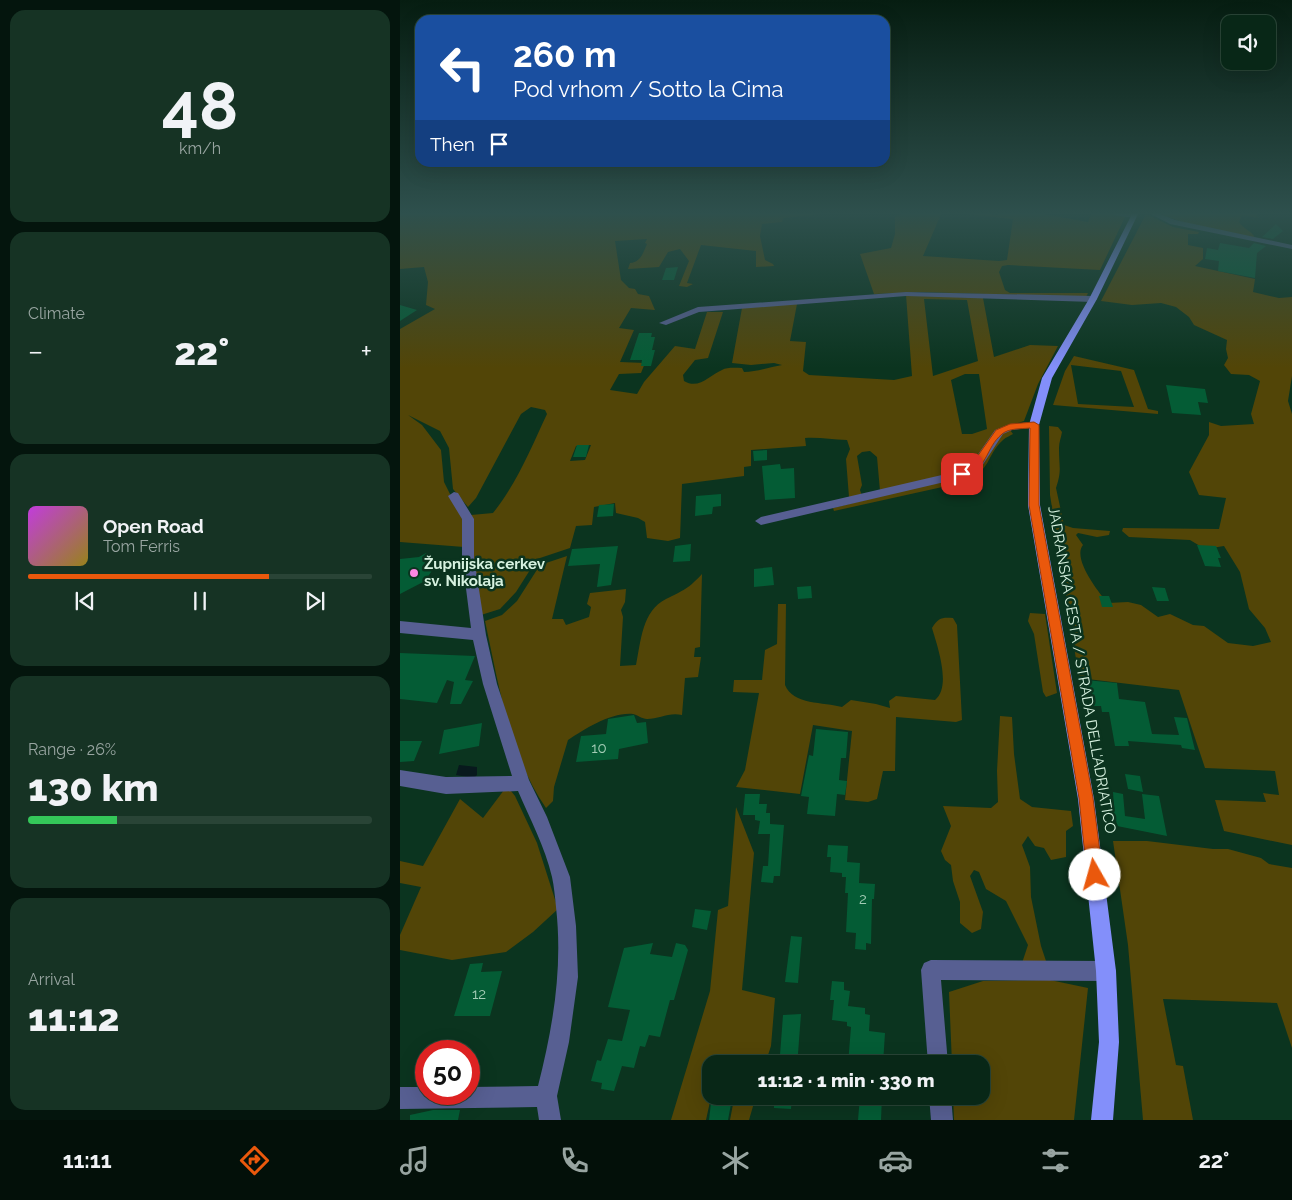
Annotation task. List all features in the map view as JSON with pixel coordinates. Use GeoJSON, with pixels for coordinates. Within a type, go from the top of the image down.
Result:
{"type":"FeatureCollection","features":[{"type":"Feature","properties":{"kind":"main road","name":"JADRANSKA CESTA / STRADA DELL'ADRIATICO"},"geometry":{"type":"LineString","coordinates":[[1102,1120],[1109,1042],[1106,971],[1086,798],[1034,505],[1034,425],[1047,378],[1093,299],[1110,264]]}},
{"type":"Feature","properties":{"kind":"street"},"geometry":{"type":"LineString","coordinates":[[663,323],[698,310],[906,294],[1093,299]]}},
{"type":"Feature","properties":{"kind":"street"},"geometry":{"type":"LineString","coordinates":[[761,521],[962,474],[976,466],[999,432],[1010,427],[1034,425]]}},
{"type":"Feature","properties":{"kind":"street"},"geometry":{"type":"LineString","coordinates":[[454,496],[468,519],[468,557],[478,635],[495,700],[522,783],[541,823],[560,877],[568,926],[568,977],[559,1042],[546,1096],[550,1120]]}},
{"type":"Feature","properties":{"kind":"street"},"geometry":{"type":"LineString","coordinates":[[400,627],[478,635]]}},
{"type":"Feature","properties":{"kind":"street"},"geometry":{"type":"LineString","coordinates":[[400,778],[429,786],[474,788],[522,783]]}},
{"type":"Feature","properties":{"kind":"street"},"geometry":{"type":"LineString","coordinates":[[937,1055],[931,970],[1106,971]]}},
{"type":"Feature","properties":{"kind":"street"},"geometry":{"type":"LineString","coordinates":[[400,1098],[546,1096]]}},
{"type":"Feature","properties":{"kind":"street"},"geometry":{"type":"LineString","coordinates":[[941,1105],[942,1120]]}},
{"type":"Feature","properties":{"kind":"shaded area"},"geometry":{"type":"Polygon","coordinates":[[[400,264],[619,264],[621,280],[629,288],[635,289],[638,294],[649,296],[655,310],[631,308],[619,328],[634,330],[620,362],[645,363],[641,373],[619,374],[610,390],[637,394],[644,382],[675,346],[695,349],[707,312],[723,312],[708,358],[695,360],[683,375],[684,381],[695,384],[699,383],[726,368],[742,368],[744,372],[749,372],[782,365],[774,363],[751,365],[732,363],[742,308],[797,304],[790,341],[806,342],[803,371],[809,375],[894,380],[912,376],[906,295],[983,298],[994,357],[1030,345],[1058,346],[1038,384],[1024,421],[996,430],[974,464],[957,472],[880,491],[877,457],[870,451],[862,452],[857,456],[862,496],[849,497],[846,459],[850,449],[847,440],[805,438],[806,446],[751,450],[751,466],[744,467],[744,476],[682,484],[680,538],[668,541],[647,538],[645,522],[638,518],[616,513],[615,503],[594,507],[592,525],[576,526],[570,548],[537,559],[516,592],[500,609],[481,615],[469,556],[474,536],[471,515],[493,513],[502,502],[547,414],[545,410],[531,407],[521,414],[476,498],[468,507],[453,489],[449,448],[440,431],[408,415],[422,425],[441,450],[444,482],[463,520],[464,547],[400,542],[400,329],[435,309],[426,305],[428,282],[424,267],[400,269],[400,264]],[[924,299],[933,376],[978,361],[967,300],[924,299]],[[965,374],[951,380],[962,434],[972,434],[987,429],[979,374],[965,374]],[[591,445],[576,446],[570,461],[585,460],[591,445]]]}},
{"type":"Feature","properties":{"kind":"shaded area"},"geometry":{"type":"Polygon","coordinates":[[[630,264],[661,264],[659,267],[628,269],[630,264]]]}},
{"type":"Feature","properties":{"kind":"shaded area"},"geometry":{"type":"Polygon","coordinates":[[[688,264],[694,264],[687,283],[693,284],[687,287],[679,286],[688,264]]]}},
{"type":"Feature","properties":{"kind":"shaded area"},"geometry":{"type":"Polygon","coordinates":[[[756,264],[773,264],[774,266],[756,267],[756,264]]]}},
{"type":"Feature","properties":{"kind":"shaded area"},"geometry":{"type":"Polygon","coordinates":[[[864,264],[1103,264],[1100,270],[1008,265],[1002,266],[999,272],[1005,290],[1010,293],[1088,293],[1086,297],[922,292],[874,294],[864,264]]]}},
{"type":"Feature","properties":{"kind":"shaded area"},"geometry":{"type":"Polygon","coordinates":[[[1120,264],[1197,264],[1195,266],[1255,279],[1253,292],[1279,298],[1292,297],[1292,376],[1288,401],[1292,414],[1292,845],[1224,831],[1215,800],[1266,802],[1263,793],[1279,795],[1275,771],[1205,768],[1179,690],[1079,678],[1050,495],[1049,426],[1058,427],[1062,432],[1059,446],[1060,473],[1056,488],[1064,525],[1073,528],[1110,531],[1109,535],[1097,537],[1078,533],[1076,535],[1083,545],[1081,558],[1083,566],[1098,591],[1108,603],[1128,602],[1141,605],[1158,617],[1170,614],[1193,625],[1204,626],[1228,643],[1253,646],[1271,642],[1265,628],[1249,609],[1240,572],[1224,546],[1205,549],[1190,540],[1129,537],[1122,531],[1123,528],[1219,529],[1226,498],[1199,495],[1189,472],[1209,435],[1209,422],[1221,426],[1254,424],[1251,414],[1260,381],[1249,375],[1231,374],[1224,365],[1228,358],[1227,340],[1194,325],[1189,317],[1176,307],[1161,303],[1132,305],[1101,301],[1120,264]]]}},
{"type":"Feature","properties":{"kind":"shaded area"},"geometry":{"type":"Polygon","coordinates":[[[1074,356],[1134,370],[1148,409],[1158,411],[1158,414],[1053,405],[1065,371],[1074,356]],[[1071,365],[1078,404],[1134,407],[1121,371],[1071,365]]]}},
{"type":"Feature","properties":{"kind":"shaded area"},"geometry":{"type":"Polygon","coordinates":[[[1010,430],[1013,434],[997,446],[985,467],[965,482],[834,511],[833,508],[966,475],[1001,435],[1010,430]]]}},
{"type":"Feature","properties":{"kind":"shaded area"},"geometry":{"type":"Polygon","coordinates":[[[567,556],[552,619],[563,619],[566,625],[589,617],[591,607],[587,604],[590,593],[626,589],[625,602],[621,610],[623,617],[620,666],[636,665],[644,627],[647,619],[658,604],[682,591],[702,574],[700,647],[695,648],[694,657],[701,657],[698,677],[685,678],[682,715],[673,714],[647,719],[633,714],[625,714],[607,718],[568,740],[554,787],[553,801],[546,808],[523,766],[514,743],[485,621],[502,615],[517,601],[540,565],[567,556]]]}},
{"type":"Feature","properties":{"kind":"shaded area"},"geometry":{"type":"Polygon","coordinates":[[[778,604],[786,604],[785,685],[795,696],[802,699],[842,707],[851,700],[890,708],[889,701],[896,696],[935,700],[940,694],[943,676],[940,655],[932,628],[938,620],[946,618],[953,618],[957,625],[962,720],[956,722],[896,717],[895,771],[883,771],[877,799],[868,802],[845,800],[852,731],[813,725],[800,794],[736,787],[745,770],[759,693],[733,692],[734,680],[762,680],[765,650],[777,644],[778,604]]]}},
{"type":"Feature","properties":{"kind":"shaded area"},"geometry":{"type":"Polygon","coordinates":[[[1030,613],[1045,614],[1057,693],[1046,697],[1043,692],[1034,634],[1028,621],[1030,613]]]}},
{"type":"Feature","properties":{"kind":"shaded area"},"geometry":{"type":"Polygon","coordinates":[[[1000,716],[1012,717],[1014,754],[1020,799],[1032,807],[1071,811],[1073,826],[1066,831],[1066,857],[1051,860],[1044,848],[1035,846],[1028,836],[1022,845],[1030,867],[1031,897],[1041,946],[1047,964],[1021,966],[1028,945],[1006,901],[986,889],[979,872],[974,870],[970,876],[983,912],[981,929],[972,933],[960,923],[960,902],[953,881],[951,865],[945,860],[941,851],[951,826],[943,806],[991,808],[998,802],[997,771],[1000,716]]]}},
{"type":"Feature","properties":{"kind":"shaded area"},"geometry":{"type":"Polygon","coordinates":[[[459,765],[477,767],[477,775],[474,778],[456,775],[459,765]]]}},
{"type":"Feature","properties":{"kind":"shaded area"},"geometry":{"type":"Polygon","coordinates":[[[504,790],[511,791],[515,796],[537,843],[558,909],[533,932],[506,952],[452,960],[400,950],[400,935],[421,887],[400,883],[400,861],[423,866],[460,799],[483,818],[504,790]]]}},
{"type":"Feature","properties":{"kind":"shaded area"},"geometry":{"type":"Polygon","coordinates":[[[736,807],[754,853],[742,990],[775,998],[771,1046],[768,1055],[702,1055],[702,1105],[709,1105],[706,1120],[671,1120],[710,991],[718,910],[728,906],[736,807]]]}},
{"type":"Feature","properties":{"kind":"shaded area"},"geometry":{"type":"Polygon","coordinates":[[[1113,841],[1147,841],[1228,849],[1261,858],[1269,864],[1292,868],[1292,1048],[1277,1003],[1163,999],[1176,1065],[1183,1066],[1193,1120],[1143,1120],[1128,945],[1113,841]]]}},
{"type":"Feature","properties":{"kind":"shaded area"},"geometry":{"type":"Polygon","coordinates":[[[1050,980],[1088,988],[1074,1120],[954,1120],[953,1105],[990,1105],[990,1055],[952,1055],[949,992],[983,981],[1050,980]]]}},
{"type":"Feature","properties":{"kind":"shaded area"},"geometry":{"type":"Polygon","coordinates":[[[733,1105],[753,1105],[749,1120],[730,1120],[733,1105]]]}},
{"type":"Feature","properties":{"kind":"building"},"geometry":{"type":"Polygon","coordinates":[[[1219,264],[1256,264],[1255,278],[1218,271],[1219,264]]]}},
{"type":"Feature","properties":{"kind":"building"},"geometry":{"type":"Polygon","coordinates":[[[678,267],[674,280],[662,280],[666,268],[678,267]]]}},
{"type":"Feature","properties":{"kind":"building"},"geometry":{"type":"Polygon","coordinates":[[[400,305],[417,310],[400,321],[400,305]]]}},
{"type":"Feature","properties":{"kind":"building"},"geometry":{"type":"Polygon","coordinates":[[[639,333],[652,333],[651,337],[655,337],[652,350],[655,350],[651,366],[641,366],[642,360],[630,360],[639,333]]]}},
{"type":"Feature","properties":{"kind":"building"},"geometry":{"type":"Polygon","coordinates":[[[1166,385],[1205,389],[1208,403],[1198,402],[1201,415],[1172,413],[1166,385]]]}},
{"type":"Feature","properties":{"kind":"building"},"geometry":{"type":"Polygon","coordinates":[[[577,445],[589,445],[586,457],[573,457],[577,445]]]}},
{"type":"Feature","properties":{"kind":"building"},"geometry":{"type":"Polygon","coordinates":[[[767,450],[767,460],[754,461],[753,451],[767,450]]]}},
{"type":"Feature","properties":{"kind":"building"},"geometry":{"type":"Polygon","coordinates":[[[780,464],[781,469],[794,468],[795,498],[765,500],[762,466],[780,464]]]}},
{"type":"Feature","properties":{"kind":"building"},"geometry":{"type":"Polygon","coordinates":[[[721,494],[721,506],[713,507],[712,514],[695,516],[696,496],[721,494]]]}},
{"type":"Feature","properties":{"kind":"building"},"geometry":{"type":"Polygon","coordinates":[[[614,504],[613,516],[597,517],[599,505],[614,504]]]}},
{"type":"Feature","properties":{"kind":"building"},"geometry":{"type":"Polygon","coordinates":[[[691,544],[690,561],[673,562],[675,546],[691,544]]]}},
{"type":"Feature","properties":{"kind":"building"},"geometry":{"type":"Polygon","coordinates":[[[1197,545],[1216,546],[1221,558],[1218,558],[1221,567],[1205,566],[1197,545]]]}},
{"type":"Feature","properties":{"kind":"building"},"geometry":{"type":"Polygon","coordinates":[[[618,546],[611,585],[597,587],[600,564],[568,566],[572,549],[618,546]]]}},
{"type":"Feature","properties":{"kind":"building","name":"Župnijska cerkev sv. Nikolaja"},"geometry":{"type":"Polygon","coordinates":[[[426,553],[435,566],[425,581],[400,594],[400,559],[419,557],[426,553]]]}},
{"type":"Feature","properties":{"kind":"building"},"geometry":{"type":"Polygon","coordinates":[[[772,567],[774,585],[754,587],[754,569],[772,567]]]}},
{"type":"Feature","properties":{"kind":"building"},"geometry":{"type":"Polygon","coordinates":[[[811,586],[812,598],[798,599],[797,587],[811,586]]]}},
{"type":"Feature","properties":{"kind":"building"},"geometry":{"type":"Polygon","coordinates":[[[1152,587],[1165,588],[1169,601],[1157,601],[1152,587]]]}},
{"type":"Feature","properties":{"kind":"building"},"geometry":{"type":"Polygon","coordinates":[[[1099,596],[1109,596],[1113,607],[1102,607],[1099,596]]]}},
{"type":"Feature","properties":{"kind":"building"},"geometry":{"type":"Polygon","coordinates":[[[400,653],[475,656],[465,680],[473,681],[461,704],[450,704],[454,682],[447,680],[437,703],[400,699],[400,653]]]}},
{"type":"Feature","properties":{"kind":"building"},"geometry":{"type":"Polygon","coordinates":[[[1086,680],[1117,683],[1119,699],[1145,702],[1152,734],[1179,735],[1174,717],[1187,718],[1195,750],[1182,748],[1181,745],[1128,741],[1129,746],[1115,746],[1109,712],[1102,712],[1101,706],[1094,706],[1092,692],[1087,691],[1086,680]]]}},
{"type":"Feature","properties":{"kind":"building"},"geometry":{"type":"Polygon","coordinates":[[[634,715],[637,723],[646,722],[648,743],[619,749],[618,759],[576,762],[581,736],[606,734],[608,719],[634,715]]]}},
{"type":"Feature","properties":{"kind":"building"},"geometry":{"type":"Polygon","coordinates":[[[482,723],[479,746],[439,754],[444,730],[482,723]]]}},
{"type":"Feature","properties":{"kind":"building"},"geometry":{"type":"Polygon","coordinates":[[[816,729],[848,732],[846,758],[841,758],[839,780],[847,781],[845,795],[837,794],[835,816],[807,814],[809,797],[801,796],[809,755],[813,756],[816,729]]]}},
{"type":"Feature","properties":{"kind":"building"},"geometry":{"type":"Polygon","coordinates":[[[400,741],[422,741],[414,761],[400,762],[400,741]]]}},
{"type":"Feature","properties":{"kind":"building"},"geometry":{"type":"Polygon","coordinates":[[[1125,774],[1140,776],[1143,792],[1128,789],[1125,774]]]}},
{"type":"Feature","properties":{"kind":"building"},"geometry":{"type":"Polygon","coordinates":[[[1113,792],[1123,794],[1125,816],[1145,819],[1142,794],[1159,796],[1167,836],[1117,826],[1116,819],[1110,818],[1109,806],[1114,807],[1113,792]]]}},
{"type":"Feature","properties":{"kind":"building"},"geometry":{"type":"Polygon","coordinates":[[[745,794],[760,794],[759,804],[767,804],[766,813],[770,813],[770,824],[784,825],[780,876],[774,876],[773,883],[761,882],[763,866],[768,866],[770,834],[758,834],[760,821],[755,820],[755,815],[743,815],[745,794]]]}},
{"type":"Feature","properties":{"kind":"building"},"geometry":{"type":"Polygon","coordinates":[[[828,845],[848,846],[847,862],[860,863],[859,883],[875,884],[874,899],[872,899],[871,944],[866,943],[866,950],[855,949],[856,933],[846,932],[848,893],[845,893],[846,877],[842,877],[842,873],[830,872],[831,857],[827,857],[828,845]]]}},
{"type":"Feature","properties":{"kind":"building"},"geometry":{"type":"Polygon","coordinates":[[[695,909],[711,911],[707,930],[692,927],[695,909]]]}},
{"type":"Feature","properties":{"kind":"building"},"geometry":{"type":"Polygon","coordinates":[[[791,936],[802,937],[798,983],[785,982],[791,936]]]}},
{"type":"Feature","properties":{"kind":"building"},"geometry":{"type":"Polygon","coordinates":[[[653,943],[650,954],[672,957],[676,943],[685,945],[688,950],[674,1000],[670,1000],[660,1037],[649,1035],[645,1047],[640,1046],[634,1068],[622,1066],[614,1091],[601,1089],[602,1083],[591,1081],[597,1060],[601,1061],[608,1039],[622,1041],[630,1010],[608,1007],[624,948],[653,943]]]}},
{"type":"Feature","properties":{"kind":"building"},"geometry":{"type":"Polygon","coordinates":[[[483,963],[481,972],[502,971],[490,1016],[454,1016],[470,964],[483,963]]]}},
{"type":"Feature","properties":{"kind":"building"},"geometry":{"type":"Polygon","coordinates":[[[832,981],[844,982],[844,990],[850,991],[848,1006],[865,1008],[865,1014],[870,1015],[869,1031],[885,1033],[884,1055],[849,1055],[851,1027],[847,1026],[847,1022],[832,1020],[834,1000],[830,1000],[832,981]]]}},
{"type":"Feature","properties":{"kind":"building"},"geometry":{"type":"Polygon","coordinates":[[[801,1014],[798,1054],[780,1055],[783,1015],[801,1014]]]}},
{"type":"Feature","properties":{"kind":"building"},"geometry":{"type":"Polygon","coordinates":[[[711,1105],[731,1105],[728,1120],[709,1120],[711,1105]]]}},
{"type":"Feature","properties":{"kind":"building"},"geometry":{"type":"Polygon","coordinates":[[[774,1105],[791,1105],[791,1109],[774,1108],[774,1105]]]}},
{"type":"Feature","properties":{"kind":"building"},"geometry":{"type":"Polygon","coordinates":[[[859,1105],[882,1105],[881,1120],[858,1120],[859,1105]]]}},
{"type":"Feature","properties":{"kind":"building"},"geometry":{"type":"Polygon","coordinates":[[[433,1110],[460,1110],[458,1120],[410,1120],[410,1115],[433,1110]]]}},
{"type":"Feature","properties":{"kind":"place","name":"Župnijska cerkev sv. Nikolaja"},"geometry":{"type":"Point","coordinates":[414,573]}},
{"type":"Feature","properties":{"kind":"route"},"geometry":{"type":"LineString","coordinates":[[962,474],[976,466],[999,432],[1010,427],[1034,425],[1034,505],[1086,798],[1095,875]]}}]}
